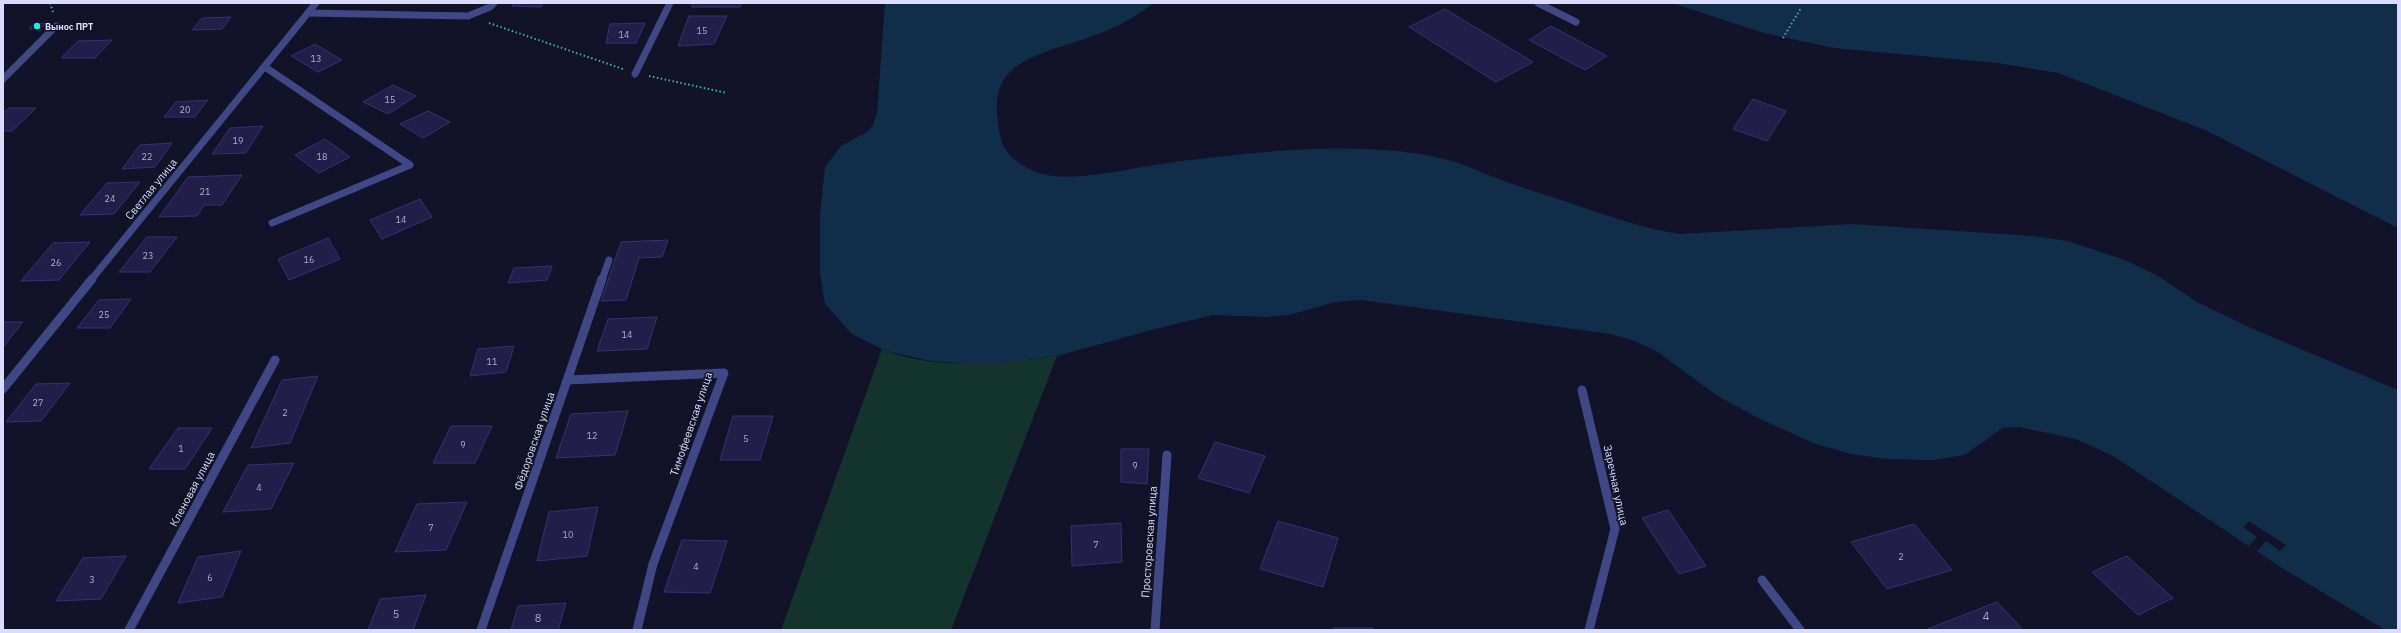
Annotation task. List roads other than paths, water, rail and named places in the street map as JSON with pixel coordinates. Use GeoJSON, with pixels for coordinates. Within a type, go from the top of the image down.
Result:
{"type":"FeatureCollection","features":[{"type":"Feature","properties":{"kind":"street","name":"Светлая улица"},"geometry":{"type":"LineString","coordinates":[[3,389],[316,3]]}},
{"type":"Feature","properties":{"kind":"street"},"geometry":{"type":"LineString","coordinates":[[308,13],[468,16],[490,7],[494,3]]}},
{"type":"Feature","properties":{"kind":"street"},"geometry":{"type":"LineString","coordinates":[[635,74],[670,3]]}},
{"type":"Feature","properties":{"kind":"street"},"geometry":{"type":"LineString","coordinates":[[1538,3],[1576,22]]}},
{"type":"Feature","properties":{"kind":"street"},"geometry":{"type":"LineString","coordinates":[[3,79],[56,26]]}},
{"type":"Feature","properties":{"kind":"street"},"geometry":{"type":"LineString","coordinates":[[265,67],[410,165],[272,223]]}},
{"type":"Feature","properties":{"kind":"street","name":"Фёдоровская улица"},"geometry":{"type":"LineString","coordinates":[[481,630],[609,260]]}},
{"type":"Feature","properties":{"kind":"street","name":"Кленовая улица"},"geometry":{"type":"LineString","coordinates":[[129,630],[276,360]]}},
{"type":"Feature","properties":{"kind":"street","name":"Тимофеевская улица"},"geometry":{"type":"LineString","coordinates":[[568,380],[724,373],[653,564],[637,630]]}},
{"type":"Feature","properties":{"kind":"street","name":"Заречная улица"},"geometry":{"type":"LineString","coordinates":[[1582,390],[1615,529],[1589,630]]}},
{"type":"Feature","properties":{"kind":"street","name":"Просторовская улица"},"geometry":{"type":"LineString","coordinates":[[1155,630],[1167,455]]}},
{"type":"Feature","properties":{"kind":"street"},"geometry":{"type":"LineString","coordinates":[[1762,580],[1800,630]]}},
{"type":"Feature","properties":{"kind":"water"},"geometry":{"type":"Polygon","coordinates":[[[885,3],[1154,3],[1112,29],[1027,60],[1010,72],[1004,79],[1000,87],[997,104],[998,122],[1003,145],[1017,161],[1030,169],[1043,174],[1069,177],[1085,176],[1160,164],[1242,154],[1291,150],[1331,148],[1374,149],[1416,153],[1456,162],[1518,186],[1614,218],[1640,226],[1680,234],[1852,224],[2033,236],[2068,241],[2125,260],[2158,276],[2197,302],[2251,328],[2398,390],[2398,630],[2385,630],[2282,568],[2113,456],[2076,439],[2019,427],[2003,428],[1964,455],[1934,460],[1887,459],[1851,454],[1813,443],[1758,418],[1716,395],[1658,352],[1635,341],[1610,334],[1361,300],[1336,302],[1289,315],[1267,317],[1213,315],[1155,329],[1057,356],[996,364],[967,364],[931,361],[886,351],[852,334],[825,304],[820,274],[820,213],[825,167],[841,146],[867,132],[873,125],[877,113],[885,3]]]}},
{"type":"Feature","properties":{"kind":"water"},"geometry":{"type":"Polygon","coordinates":[[[1672,3],[2398,3],[2398,228],[2205,130],[2058,73],[1997,63],[1834,48],[1764,33],[1672,3]]]}},
{"type":"Feature","properties":{"kind":"place","name":"Вынос ПРТ"},"geometry":{"type":"Point","coordinates":[37,26]}}]}
